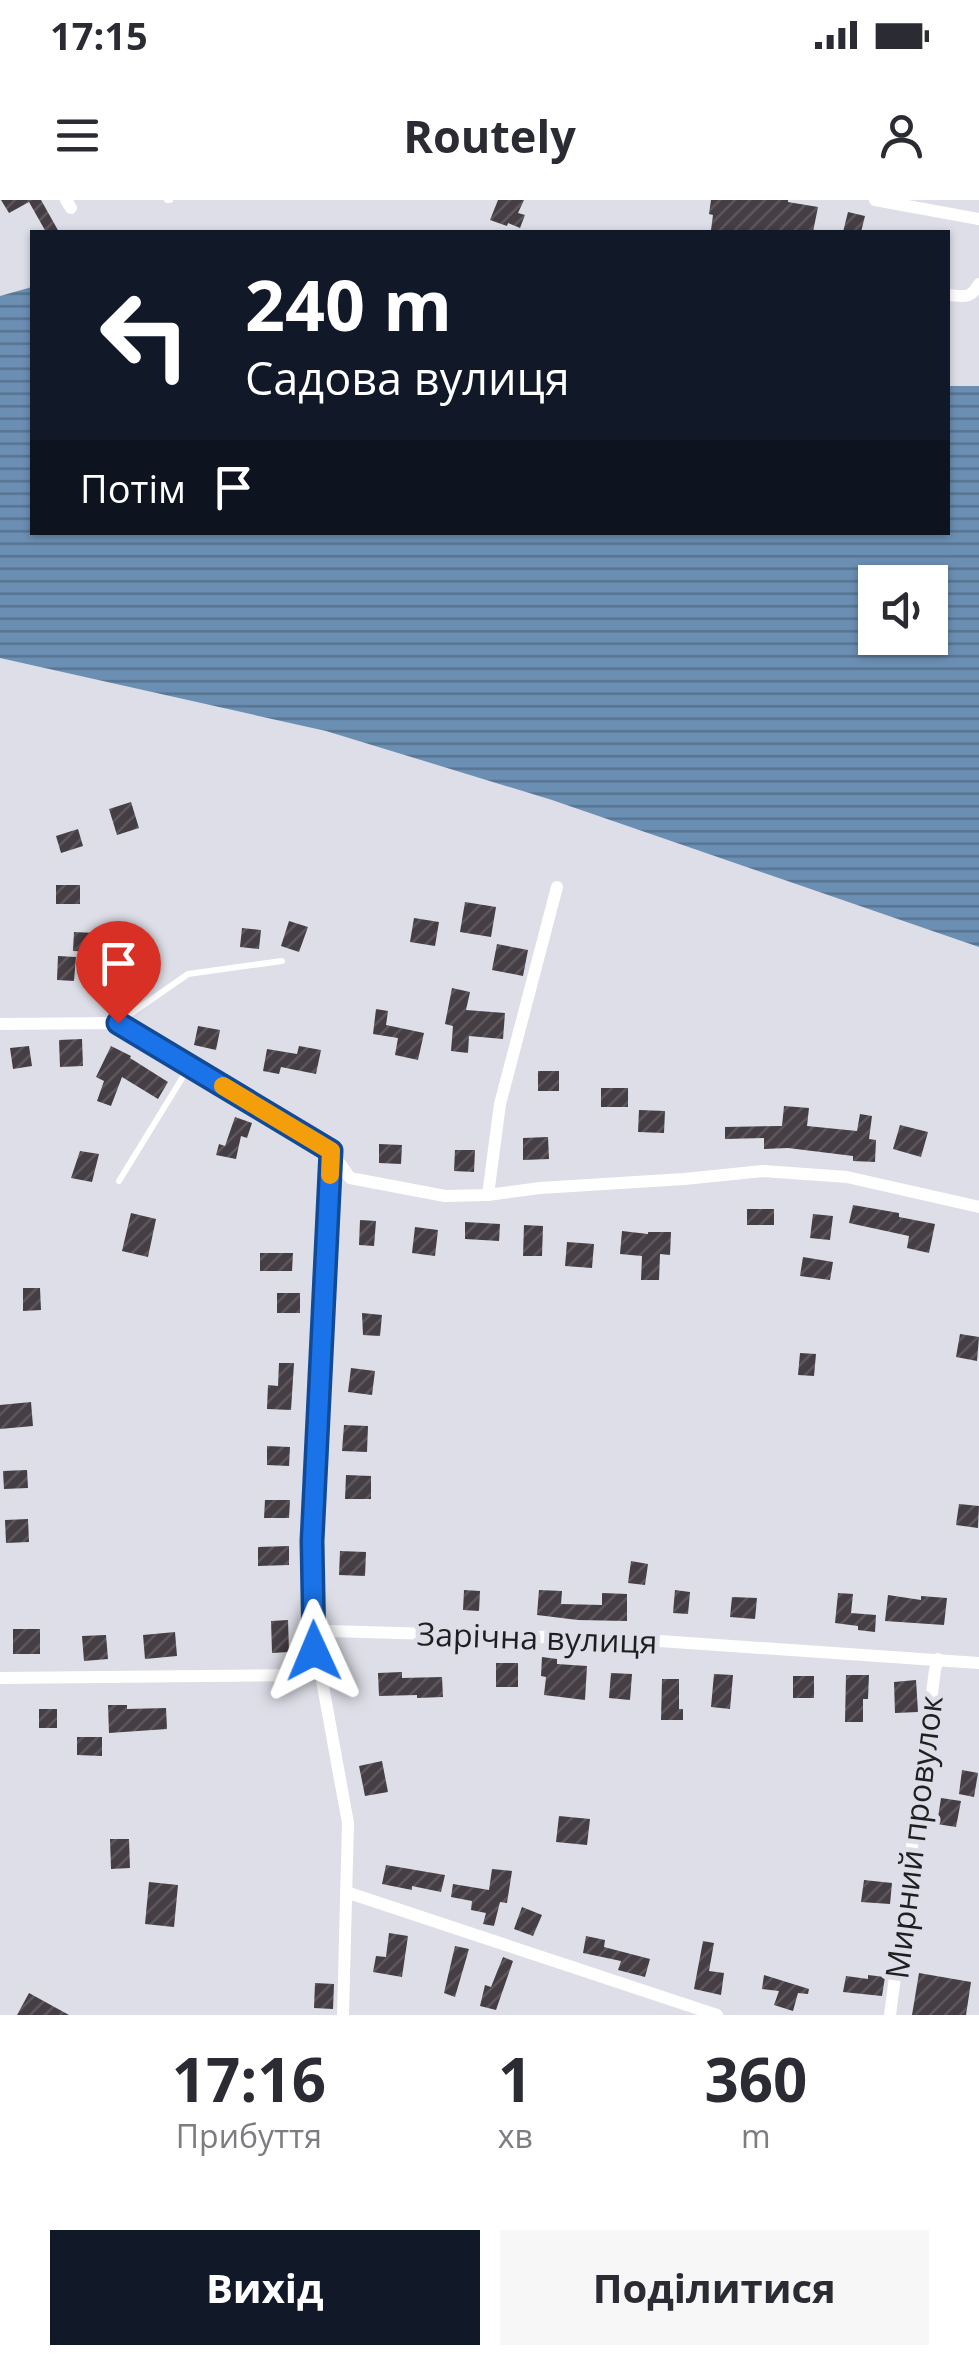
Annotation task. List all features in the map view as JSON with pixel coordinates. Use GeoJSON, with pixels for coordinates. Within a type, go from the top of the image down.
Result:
{"type":"FeatureCollection","features":[{"type":"Feature","properties":{"kind":"street"},"geometry":{"type":"LineString","coordinates":[[876,200],[979,219]]}},
{"type":"Feature","properties":{"kind":"street"},"geometry":{"type":"LineString","coordinates":[[950,295],[968,296],[979,284]]}},
{"type":"Feature","properties":{"kind":"street"},"geometry":{"type":"LineString","coordinates":[[488,1194],[500,1104],[557,887]]}},
{"type":"Feature","properties":{"kind":"street"},"geometry":{"type":"LineString","coordinates":[[0,1024],[118,1023],[331,1151],[350,1178],[445,1196],[764,1171],[847,1178],[979,1207]]}},
{"type":"Feature","properties":{"kind":"street"},"geometry":{"type":"LineString","coordinates":[[331,1151],[312,1541],[314,1651],[348,1823],[342,2015]]}},
{"type":"Feature","properties":{"kind":"street","name":"Зарічна вулиця"},"geometry":{"type":"LineString","coordinates":[[0,1678],[304,1675],[329,1631],[645,1640],[979,1663]]}},
{"type":"Feature","properties":{"kind":"street","name":"Мирний провулок"},"geometry":{"type":"LineString","coordinates":[[890,2015],[938,1659]]}},
{"type":"Feature","properties":{"kind":"street"},"geometry":{"type":"LineString","coordinates":[[346,1892],[717,2015]]}},
{"type":"Feature","properties":{"kind":"lane"},"geometry":{"type":"LineString","coordinates":[[118,1023],[188,974],[282,961]]}},
{"type":"Feature","properties":{"kind":"lane"},"geometry":{"type":"LineString","coordinates":[[119,1181],[189,1066]]}},
{"type":"Feature","properties":{"kind":"water"},"geometry":{"type":"Polygon","coordinates":[[[30,288],[30,535],[950,535],[950,386],[979,386],[979,947],[552,800],[326,731],[0,658],[0,296],[30,288]]]}},
{"type":"Feature","properties":{"kind":"building"},"geometry":{"type":"Polygon","coordinates":[[[1,200],[41,200],[58,230],[45,230],[29,202],[9,213],[1,200]]]}},
{"type":"Feature","properties":{"kind":"building"},"geometry":{"type":"Polygon","coordinates":[[[498,200],[524,200],[518,213],[525,215],[520,228],[490,220],[498,200]]]}},
{"type":"Feature","properties":{"kind":"building"},"geometry":{"type":"Polygon","coordinates":[[[711,200],[788,200],[818,207],[813,230],[711,230],[713,215],[709,214],[711,200]]]}},
{"type":"Feature","properties":{"kind":"building"},"geometry":{"type":"Polygon","coordinates":[[[848,212],[865,216],[862,230],[844,230],[848,212]]]}},
{"type":"Feature","properties":{"kind":"building"},"geometry":{"type":"Polygon","coordinates":[[[131,802],[139,828],[117,835],[109,809],[131,802]]]}},
{"type":"Feature","properties":{"kind":"building"},"geometry":{"type":"Polygon","coordinates":[[[78,829],[83,846],[61,853],[56,836],[78,829]]]}},
{"type":"Feature","properties":{"kind":"building"},"geometry":{"type":"Polygon","coordinates":[[[56,885],[80,885],[80,904],[56,904],[56,885]]]}},
{"type":"Feature","properties":{"kind":"building"},"geometry":{"type":"Polygon","coordinates":[[[465,902],[496,907],[491,937],[460,932],[465,902]]]}},
{"type":"Feature","properties":{"kind":"building"},"geometry":{"type":"Polygon","coordinates":[[[414,918],[439,922],[435,946],[410,942],[414,918]]]}},
{"type":"Feature","properties":{"kind":"building"},"geometry":{"type":"Polygon","coordinates":[[[289,921],[308,927],[299,952],[281,946],[289,921]]]}},
{"type":"Feature","properties":{"kind":"building"},"geometry":{"type":"Polygon","coordinates":[[[242,928],[261,930],[259,949],[240,947],[242,928]]]}},
{"type":"Feature","properties":{"kind":"building"},"geometry":{"type":"Polygon","coordinates":[[[74,932],[96,933],[95,952],[73,951],[74,932]]]}},
{"type":"Feature","properties":{"kind":"building"},"geometry":{"type":"Polygon","coordinates":[[[497,944],[528,950],[523,976],[492,970],[497,944]]]}},
{"type":"Feature","properties":{"kind":"building"},"geometry":{"type":"Polygon","coordinates":[[[58,956],[76,957],[74,981],[57,980],[58,956]]]}},
{"type":"Feature","properties":{"kind":"building"},"geometry":{"type":"Polygon","coordinates":[[[116,964],[118,991],[101,992],[99,965],[116,964]]]}},
{"type":"Feature","properties":{"kind":"building"},"geometry":{"type":"Polygon","coordinates":[[[452,988],[470,992],[466,1010],[505,1013],[503,1039],[469,1036],[468,1053],[451,1051],[453,1026],[445,1024],[452,988]]]}},
{"type":"Feature","properties":{"kind":"building"},"geometry":{"type":"Polygon","coordinates":[[[376,1009],[388,1011],[386,1025],[424,1033],[418,1060],[395,1055],[398,1038],[373,1034],[376,1009]]]}},
{"type":"Feature","properties":{"kind":"building"},"geometry":{"type":"Polygon","coordinates":[[[198,1026],[220,1030],[216,1050],[194,1045],[198,1026]]]}},
{"type":"Feature","properties":{"kind":"building"},"geometry":{"type":"Polygon","coordinates":[[[82,1039],[83,1066],[60,1067],[59,1040],[82,1039]]]}},
{"type":"Feature","properties":{"kind":"building"},"geometry":{"type":"Polygon","coordinates":[[[29,1046],[32,1066],[13,1069],[10,1048],[29,1046]]]}},
{"type":"Feature","properties":{"kind":"building"},"geometry":{"type":"Polygon","coordinates":[[[111,1046],[168,1082],[158,1099],[122,1077],[111,1106],[97,1101],[104,1081],[96,1077],[111,1046]]]}},
{"type":"Feature","properties":{"kind":"building"},"geometry":{"type":"Polygon","coordinates":[[[299,1046],[321,1050],[316,1074],[281,1067],[279,1074],[263,1071],[267,1049],[297,1054],[299,1046]]]}},
{"type":"Feature","properties":{"kind":"building"},"geometry":{"type":"Polygon","coordinates":[[[538,1071],[559,1071],[559,1091],[538,1091],[538,1071]]]}},
{"type":"Feature","properties":{"kind":"building"},"geometry":{"type":"Polygon","coordinates":[[[601,1088],[628,1088],[628,1107],[601,1107],[601,1088]]]}},
{"type":"Feature","properties":{"kind":"building"},"geometry":{"type":"Polygon","coordinates":[[[784,1106],[809,1108],[807,1126],[857,1131],[860,1114],[872,1116],[869,1139],[876,1140],[875,1162],[788,1148],[764,1149],[764,1138],[725,1139],[725,1127],[782,1126],[784,1106]]]}},
{"type":"Feature","properties":{"kind":"building"},"geometry":{"type":"Polygon","coordinates":[[[639,1110],[665,1111],[664,1133],[638,1132],[639,1110]]]}},
{"type":"Feature","properties":{"kind":"building"},"geometry":{"type":"Polygon","coordinates":[[[235,1117],[252,1123],[247,1138],[241,1136],[236,1159],[216,1155],[219,1144],[225,1146],[235,1117]]]}},
{"type":"Feature","properties":{"kind":"building"},"geometry":{"type":"Polygon","coordinates":[[[900,1125],[928,1132],[921,1157],[893,1149],[900,1125]]]}},
{"type":"Feature","properties":{"kind":"building"},"geometry":{"type":"Polygon","coordinates":[[[548,1137],[549,1159],[523,1160],[523,1138],[548,1137]]]}},
{"type":"Feature","properties":{"kind":"building"},"geometry":{"type":"Polygon","coordinates":[[[379,1144],[402,1145],[401,1164],[379,1163],[379,1144]]]}},
{"type":"Feature","properties":{"kind":"building"},"geometry":{"type":"Polygon","coordinates":[[[455,1150],[475,1150],[474,1172],[454,1171],[455,1150]]]}},
{"type":"Feature","properties":{"kind":"building"},"geometry":{"type":"Polygon","coordinates":[[[80,1151],[99,1154],[92,1182],[71,1178],[80,1151]]]}},
{"type":"Feature","properties":{"kind":"building"},"geometry":{"type":"Polygon","coordinates":[[[853,1205],[935,1224],[929,1253],[907,1248],[909,1236],[849,1223],[853,1205]]]}},
{"type":"Feature","properties":{"kind":"building"},"geometry":{"type":"Polygon","coordinates":[[[747,1209],[774,1209],[774,1225],[747,1225],[747,1209]]]}},
{"type":"Feature","properties":{"kind":"building"},"geometry":{"type":"Polygon","coordinates":[[[131,1213],[156,1219],[148,1257],[122,1251],[131,1213]]]}},
{"type":"Feature","properties":{"kind":"building"},"geometry":{"type":"Polygon","coordinates":[[[813,1214],[833,1216],[830,1240],[810,1238],[813,1214]]]}},
{"type":"Feature","properties":{"kind":"building"},"geometry":{"type":"Polygon","coordinates":[[[360,1220],[376,1221],[374,1246],[359,1245],[360,1220]]]}},
{"type":"Feature","properties":{"kind":"building"},"geometry":{"type":"Polygon","coordinates":[[[465,1222],[500,1224],[499,1241],[465,1239],[465,1222]]]}},
{"type":"Feature","properties":{"kind":"building"},"geometry":{"type":"Polygon","coordinates":[[[524,1225],[543,1226],[542,1256],[523,1256],[524,1225]]]}},
{"type":"Feature","properties":{"kind":"building"},"geometry":{"type":"Polygon","coordinates":[[[415,1227],[438,1230],[435,1256],[412,1253],[415,1227]]]}},
{"type":"Feature","properties":{"kind":"building"},"geometry":{"type":"Polygon","coordinates":[[[622,1231],[671,1232],[670,1255],[660,1254],[659,1280],[641,1280],[642,1256],[620,1254],[622,1231]]]}},
{"type":"Feature","properties":{"kind":"building"},"geometry":{"type":"Polygon","coordinates":[[[567,1242],[594,1244],[592,1268],[565,1266],[567,1242]]]}},
{"type":"Feature","properties":{"kind":"building"},"geometry":{"type":"Polygon","coordinates":[[[260,1253],[293,1253],[292,1271],[260,1271],[260,1253]]]}},
{"type":"Feature","properties":{"kind":"building"},"geometry":{"type":"Polygon","coordinates":[[[803,1257],[833,1262],[830,1280],[800,1276],[803,1257]]]}},
{"type":"Feature","properties":{"kind":"building"},"geometry":{"type":"Polygon","coordinates":[[[23,1288],[40,1288],[41,1310],[23,1311],[23,1288]]]}},
{"type":"Feature","properties":{"kind":"building"},"geometry":{"type":"Polygon","coordinates":[[[277,1293],[300,1293],[300,1313],[277,1313],[277,1293]]]}},
{"type":"Feature","properties":{"kind":"building"},"geometry":{"type":"Polygon","coordinates":[[[362,1313],[382,1315],[380,1336],[363,1335],[362,1313]]]}},
{"type":"Feature","properties":{"kind":"building"},"geometry":{"type":"Polygon","coordinates":[[[960,1334],[979,1337],[977,1361],[956,1357],[960,1334]]]}},
{"type":"Feature","properties":{"kind":"building"},"geometry":{"type":"Polygon","coordinates":[[[800,1353],[816,1354],[814,1376],[798,1375],[800,1353]]]}},
{"type":"Feature","properties":{"kind":"building"},"geometry":{"type":"Polygon","coordinates":[[[279,1363],[294,1363],[291,1410],[267,1409],[268,1385],[278,1386],[279,1363]]]}},
{"type":"Feature","properties":{"kind":"building"},"geometry":{"type":"Polygon","coordinates":[[[351,1368],[375,1371],[372,1395],[348,1392],[351,1368]]]}},
{"type":"Feature","properties":{"kind":"building"},"geometry":{"type":"Polygon","coordinates":[[[31,1402],[33,1426],[0,1429],[0,1405],[31,1402]]]}},
{"type":"Feature","properties":{"kind":"building"},"geometry":{"type":"Polygon","coordinates":[[[344,1425],[368,1426],[367,1452],[342,1451],[344,1425]]]}},
{"type":"Feature","properties":{"kind":"building"},"geometry":{"type":"Polygon","coordinates":[[[267,1446],[290,1447],[289,1466],[267,1465],[267,1446]]]}},
{"type":"Feature","properties":{"kind":"building"},"geometry":{"type":"Polygon","coordinates":[[[27,1470],[28,1488],[4,1489],[3,1471],[27,1470]]]}},
{"type":"Feature","properties":{"kind":"building"},"geometry":{"type":"Polygon","coordinates":[[[346,1475],[371,1476],[371,1499],[345,1499],[346,1475]]]}},
{"type":"Feature","properties":{"kind":"building"},"geometry":{"type":"Polygon","coordinates":[[[265,1500],[290,1500],[289,1518],[264,1518],[265,1500]]]}},
{"type":"Feature","properties":{"kind":"building"},"geometry":{"type":"Polygon","coordinates":[[[959,1504],[979,1506],[978,1528],[956,1525],[959,1504]]]}},
{"type":"Feature","properties":{"kind":"building"},"geometry":{"type":"Polygon","coordinates":[[[28,1519],[29,1542],[6,1543],[5,1520],[28,1519]]]}},
{"type":"Feature","properties":{"kind":"building"},"geometry":{"type":"Polygon","coordinates":[[[289,1546],[289,1565],[258,1566],[258,1547],[289,1546]]]}},
{"type":"Feature","properties":{"kind":"building"},"geometry":{"type":"Polygon","coordinates":[[[340,1551],[366,1552],[365,1576],[339,1575],[340,1551]]]}},
{"type":"Feature","properties":{"kind":"building"},"geometry":{"type":"Polygon","coordinates":[[[631,1561],[648,1564],[645,1585],[628,1583],[631,1561]]]}},
{"type":"Feature","properties":{"kind":"building"},"geometry":{"type":"Polygon","coordinates":[[[464,1590],[480,1591],[479,1611],[463,1610],[464,1590]]]}},
{"type":"Feature","properties":{"kind":"building"},"geometry":{"type":"Polygon","coordinates":[[[539,1590],[562,1591],[561,1604],[602,1605],[602,1593],[627,1594],[627,1621],[537,1615],[539,1590]]]}},
{"type":"Feature","properties":{"kind":"building"},"geometry":{"type":"Polygon","coordinates":[[[675,1590],[690,1592],[688,1614],[673,1613],[675,1590]]]}},
{"type":"Feature","properties":{"kind":"building"},"geometry":{"type":"Polygon","coordinates":[[[838,1593],[853,1594],[851,1613],[876,1615],[875,1632],[835,1623],[838,1593]]]}},
{"type":"Feature","properties":{"kind":"building"},"geometry":{"type":"Polygon","coordinates":[[[888,1595],[921,1600],[921,1596],[947,1598],[944,1625],[885,1621],[888,1595]]]}},
{"type":"Feature","properties":{"kind":"building"},"geometry":{"type":"Polygon","coordinates":[[[732,1597],[757,1598],[755,1619],[730,1617],[732,1597]]]}},
{"type":"Feature","properties":{"kind":"building"},"geometry":{"type":"Polygon","coordinates":[[[288,1620],[289,1652],[272,1653],[271,1621],[288,1620]]]}},
{"type":"Feature","properties":{"kind":"building"},"geometry":{"type":"Polygon","coordinates":[[[13,1629],[40,1629],[40,1654],[13,1654],[13,1629]]]}},
{"type":"Feature","properties":{"kind":"building"},"geometry":{"type":"Polygon","coordinates":[[[175,1632],[177,1656],[145,1659],[143,1635],[175,1632]]]}},
{"type":"Feature","properties":{"kind":"building"},"geometry":{"type":"Polygon","coordinates":[[[106,1635],[108,1659],[84,1661],[82,1636],[106,1635]]]}},
{"type":"Feature","properties":{"kind":"building"},"geometry":{"type":"Polygon","coordinates":[[[542,1657],[557,1659],[557,1664],[587,1666],[585,1700],[544,1695],[542,1657]]]}},
{"type":"Feature","properties":{"kind":"building"},"geometry":{"type":"Polygon","coordinates":[[[496,1663],[518,1663],[518,1687],[496,1687],[496,1663]]]}},
{"type":"Feature","properties":{"kind":"building"},"geometry":{"type":"Polygon","coordinates":[[[402,1672],[402,1678],[442,1677],[443,1697],[379,1696],[378,1673],[402,1672]]]}},
{"type":"Feature","properties":{"kind":"building"},"geometry":{"type":"Polygon","coordinates":[[[611,1673],[632,1674],[630,1700],[609,1698],[611,1673]]]}},
{"type":"Feature","properties":{"kind":"building"},"geometry":{"type":"Polygon","coordinates":[[[714,1674],[733,1675],[730,1709],[711,1707],[714,1674]]]}},
{"type":"Feature","properties":{"kind":"building"},"geometry":{"type":"Polygon","coordinates":[[[846,1675],[869,1675],[863,1722],[845,1722],[846,1675]]]}},
{"type":"Feature","properties":{"kind":"building"},"geometry":{"type":"Polygon","coordinates":[[[793,1676],[814,1676],[814,1698],[793,1698],[793,1676]]]}},
{"type":"Feature","properties":{"kind":"building"},"geometry":{"type":"Polygon","coordinates":[[[662,1679],[679,1679],[683,1720],[661,1720],[662,1679]]]}},
{"type":"Feature","properties":{"kind":"building"},"geometry":{"type":"Polygon","coordinates":[[[916,1680],[918,1712],[895,1713],[894,1682],[916,1680]]]}},
{"type":"Feature","properties":{"kind":"building"},"geometry":{"type":"Polygon","coordinates":[[[108,1705],[127,1705],[127,1709],[166,1708],[167,1729],[109,1733],[108,1705]]]}},
{"type":"Feature","properties":{"kind":"building"},"geometry":{"type":"Polygon","coordinates":[[[39,1709],[57,1709],[57,1728],[39,1728],[39,1709]]]}},
{"type":"Feature","properties":{"kind":"building"},"geometry":{"type":"Polygon","coordinates":[[[77,1737],[102,1737],[102,1756],[77,1755],[77,1737]]]}},
{"type":"Feature","properties":{"kind":"building"},"geometry":{"type":"Polygon","coordinates":[[[382,1761],[388,1792],[365,1796],[359,1766],[382,1761]]]}},
{"type":"Feature","properties":{"kind":"building"},"geometry":{"type":"Polygon","coordinates":[[[962,1770],[978,1773],[974,1797],[959,1794],[962,1770]]]}},
{"type":"Feature","properties":{"kind":"building"},"geometry":{"type":"Polygon","coordinates":[[[941,1798],[961,1801],[956,1827],[937,1824],[941,1798]]]}},
{"type":"Feature","properties":{"kind":"building"},"geometry":{"type":"Polygon","coordinates":[[[559,1816],[590,1819],[587,1845],[556,1842],[559,1816]]]}},
{"type":"Feature","properties":{"kind":"building"},"geometry":{"type":"Polygon","coordinates":[[[110,1839],[129,1839],[130,1868],[111,1869],[110,1839]]]}},
{"type":"Feature","properties":{"kind":"building"},"geometry":{"type":"Polygon","coordinates":[[[386,1865],[445,1875],[441,1892],[382,1884],[386,1865]]]}},
{"type":"Feature","properties":{"kind":"building"},"geometry":{"type":"Polygon","coordinates":[[[492,1869],[512,1871],[507,1903],[500,1902],[494,1926],[483,1924],[486,1913],[471,1910],[472,1901],[451,1897],[453,1884],[489,1890],[492,1869]]]}},
{"type":"Feature","properties":{"kind":"building"},"geometry":{"type":"Polygon","coordinates":[[[864,1880],[892,1883],[890,1904],[861,1902],[864,1880]]]}},
{"type":"Feature","properties":{"kind":"building"},"geometry":{"type":"Polygon","coordinates":[[[149,1882],[178,1885],[174,1927],[145,1924],[149,1882]]]}},
{"type":"Feature","properties":{"kind":"building"},"geometry":{"type":"Polygon","coordinates":[[[522,1907],[542,1915],[533,1936],[514,1929],[522,1907]]]}},
{"type":"Feature","properties":{"kind":"building"},"geometry":{"type":"Polygon","coordinates":[[[389,1933],[408,1936],[402,1977],[373,1972],[376,1956],[386,1957],[389,1933]]]}},
{"type":"Feature","properties":{"kind":"building"},"geometry":{"type":"Polygon","coordinates":[[[586,1936],[605,1940],[604,1947],[650,1959],[645,1977],[618,1970],[621,1961],[583,1953],[586,1936]]]}},
{"type":"Feature","properties":{"kind":"building"},"geometry":{"type":"Polygon","coordinates":[[[703,1941],[714,1943],[709,1971],[724,1973],[721,1995],[694,1989],[703,1941]]]}},
{"type":"Feature","properties":{"kind":"building"},"geometry":{"type":"Polygon","coordinates":[[[455,1946],[469,1949],[455,1997],[444,1993],[455,1946]]]}},
{"type":"Feature","properties":{"kind":"building"},"geometry":{"type":"Polygon","coordinates":[[[503,1957],[513,1961],[496,2010],[480,2006],[485,1985],[491,1987],[503,1957]]]}},
{"type":"Feature","properties":{"kind":"building"},"geometry":{"type":"Polygon","coordinates":[[[919,1973],[971,1982],[966,2015],[912,2015],[919,1973]]]}},
{"type":"Feature","properties":{"kind":"building"},"geometry":{"type":"Polygon","coordinates":[[[764,1975],[809,1989],[808,1994],[798,1993],[793,2011],[774,2005],[779,1991],[762,1989],[764,1975]]]}},
{"type":"Feature","properties":{"kind":"building"},"geometry":{"type":"Polygon","coordinates":[[[868,1975],[885,1977],[882,1996],[843,1992],[846,1976],[868,1979],[868,1975]]]}},
{"type":"Feature","properties":{"kind":"building"},"geometry":{"type":"Polygon","coordinates":[[[315,1983],[334,1984],[333,2009],[314,2008],[315,1983]]]}},
{"type":"Feature","properties":{"kind":"building"},"geometry":{"type":"Polygon","coordinates":[[[29,1993],[69,2015],[17,2015],[29,1993]]]}},
{"type":"Feature","properties":{"kind":"slow traffic"},"geometry":{"type":"LineString","coordinates":[[223,1086],[331,1151],[330,1175]]}},
{"type":"Feature","properties":{"kind":"route"},"geometry":{"type":"LineString","coordinates":[[118,1023],[331,1151],[312,1541],[314,1651]]}}]}
